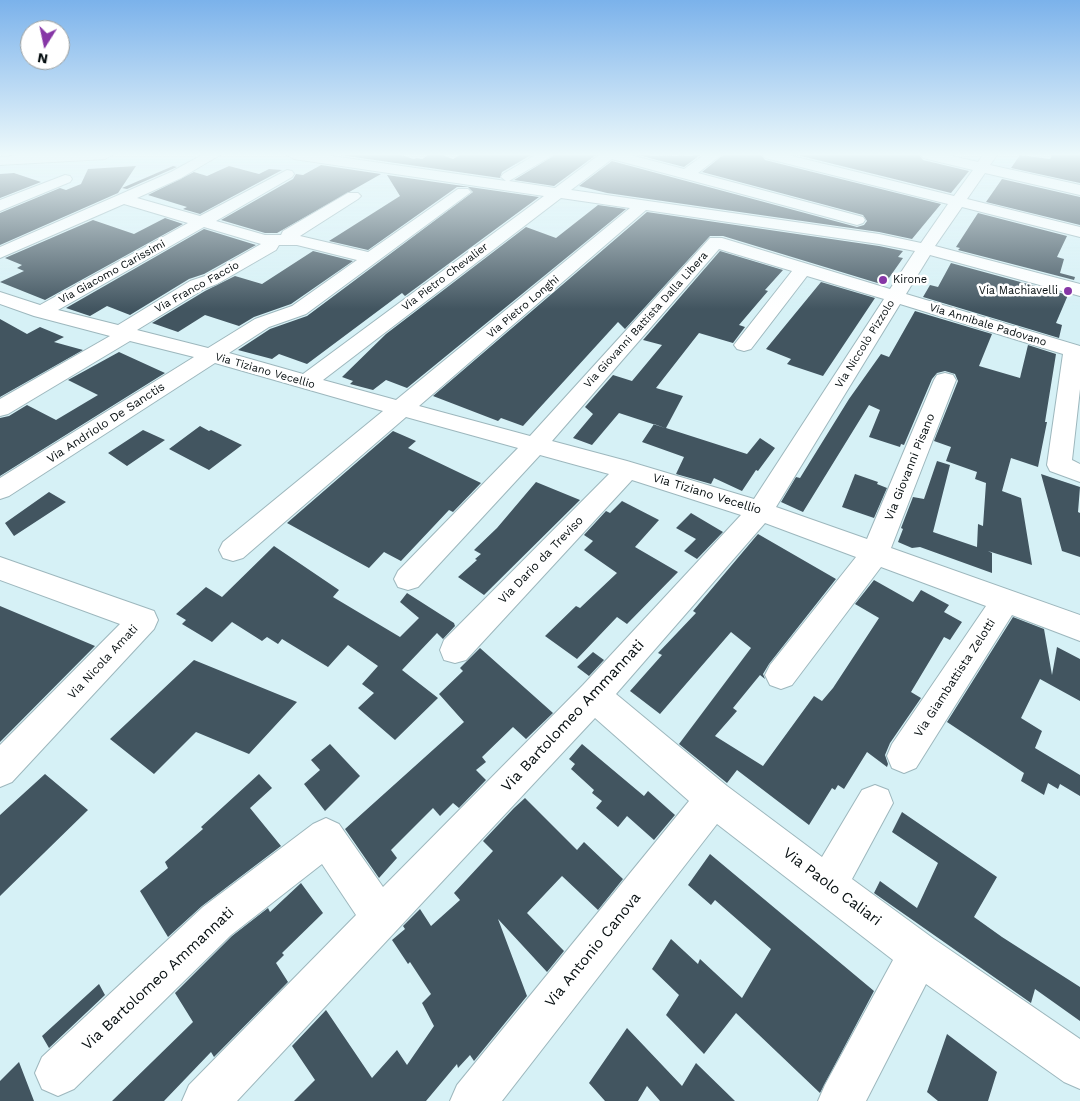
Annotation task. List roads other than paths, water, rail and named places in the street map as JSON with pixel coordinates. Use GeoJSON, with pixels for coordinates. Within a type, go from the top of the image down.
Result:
{"type":"FeatureCollection","features":[{"type":"Feature","properties":{"kind":"street"},"geometry":{"type":"LineString","coordinates":[[0,253],[102,206]]}},
{"type":"Feature","properties":{"kind":"street"},"geometry":{"type":"LineString","coordinates":[[152,206],[203,222],[280,240],[372,258]]}},
{"type":"Feature","properties":{"kind":"street","name":"Via Giacomo Carissimi"},"geometry":{"type":"LineString","coordinates":[[41,312],[230,206]]}},
{"type":"Feature","properties":{"kind":"street","name":"Via Franco Faccio"},"geometry":{"type":"LineString","coordinates":[[124,333],[197,285],[210,280],[261,252],[336,206]]}},
{"type":"Feature","properties":{"kind":"street","name":"Via Andriolo De Sanctis"},"geometry":{"type":"LineString","coordinates":[[0,490],[262,323],[299,310],[444,206]]}},
{"type":"Feature","properties":{"kind":"street","name":"Via Pietro Chevalier"},"geometry":{"type":"LineString","coordinates":[[306,382],[538,206]]}},
{"type":"Feature","properties":{"kind":"street","name":"Via Pietro Longhi"},"geometry":{"type":"LineString","coordinates":[[402,409],[641,206]]}},
{"type":"Feature","properties":{"kind":"street"},"geometry":{"type":"LineString","coordinates":[[653,206],[928,245]]}},
{"type":"Feature","properties":{"kind":"street"},"geometry":{"type":"LineString","coordinates":[[794,206],[1080,290]]}},
{"type":"Feature","properties":{"kind":"street","name":"Via Niccolò Pizzolo"},"geometry":{"type":"LineString","coordinates":[[760,511],[895,296],[954,206]]}},
{"type":"Feature","properties":{"kind":"street"},"geometry":{"type":"LineString","coordinates":[[975,206],[1080,232]]}},
{"type":"Feature","properties":{"kind":"street","name":"Via Giovanni Battista Dalla Libera"},"geometry":{"type":"LineString","coordinates":[[536,444],[716,242],[895,296]]}},
{"type":"Feature","properties":{"kind":"street"},"geometry":{"type":"LineString","coordinates":[[744,345],[803,268]]}},
{"type":"Feature","properties":{"kind":"street","name":"Via Annibale Padovano"},"geometry":{"type":"LineString","coordinates":[[895,296],[1077,352]]}},
{"type":"Feature","properties":{"kind":"street","name":"Via Tiziano Vecellio"},"geometry":{"type":"LineString","coordinates":[[6,305],[211,355],[628,470],[760,511],[1080,628]]}},
{"type":"Feature","properties":{"kind":"street"},"geometry":{"type":"LineString","coordinates":[[0,409],[124,333]]}},
{"type":"Feature","properties":{"kind":"street"},"geometry":{"type":"LineString","coordinates":[[1070,469],[1077,352]]}},
{"type":"Feature","properties":{"kind":"street","name":"Via Giovanni Pisano"},"geometry":{"type":"LineString","coordinates":[[875,554],[945,380]]}},
{"type":"Feature","properties":{"kind":"street"},"geometry":{"type":"LineString","coordinates":[[233,550],[402,409]]}},
{"type":"Feature","properties":{"kind":"street"},"geometry":{"type":"LineString","coordinates":[[408,580],[536,444]]}},
{"type":"Feature","properties":{"kind":"street","name":"Via Dario da Treviso"},"geometry":{"type":"LineString","coordinates":[[455,650],[628,470]]}},
{"type":"Feature","properties":{"kind":"street","name":"Via Bartolomeo Ammannati"},"geometry":{"type":"LineString","coordinates":[[205,1101],[594,696],[760,511]]}},
{"type":"Feature","properties":{"kind":"street"},"geometry":{"type":"LineString","coordinates":[[781,675],[875,554]]}},
{"type":"Feature","properties":{"kind":"street","name":"Via Nicola Amati"},"geometry":{"type":"LineString","coordinates":[[0,568],[143,620],[0,770]]}},
{"type":"Feature","properties":{"kind":"street","name":"Via Giambattista Zelotti"},"geometry":{"type":"LineString","coordinates":[[904,756],[1005,601]]}},
{"type":"Feature","properties":{"kind":"street","name":"Via Paolo Caliari"},"geometry":{"type":"LineString","coordinates":[[594,696],[714,799],[919,954],[1080,1066]]}},
{"type":"Feature","properties":{"kind":"street","name":"Via Antonio Canova"},"geometry":{"type":"LineString","coordinates":[[473,1101],[714,799]]}},
{"type":"Feature","properties":{"kind":"street"},"geometry":{"type":"LineString","coordinates":[[828,884],[875,803]]}},
{"type":"Feature","properties":{"kind":"street","name":"Via Bartolomeo Ammannati"},"geometry":{"type":"LineString","coordinates":[[58,1073],[217,921],[326,837],[381,918]]}},
{"type":"Feature","properties":{"kind":"street"},"geometry":{"type":"LineString","coordinates":[[841,1101],[919,954]]}},
{"type":"Feature","properties":{"kind":"place","name":"Kirone"},"geometry":{"type":"Point","coordinates":[883,280]}},
{"type":"Feature","properties":{"kind":"place","name":"Via Machiavelli"},"geometry":{"type":"Point","coordinates":[1068,291]}}]}
